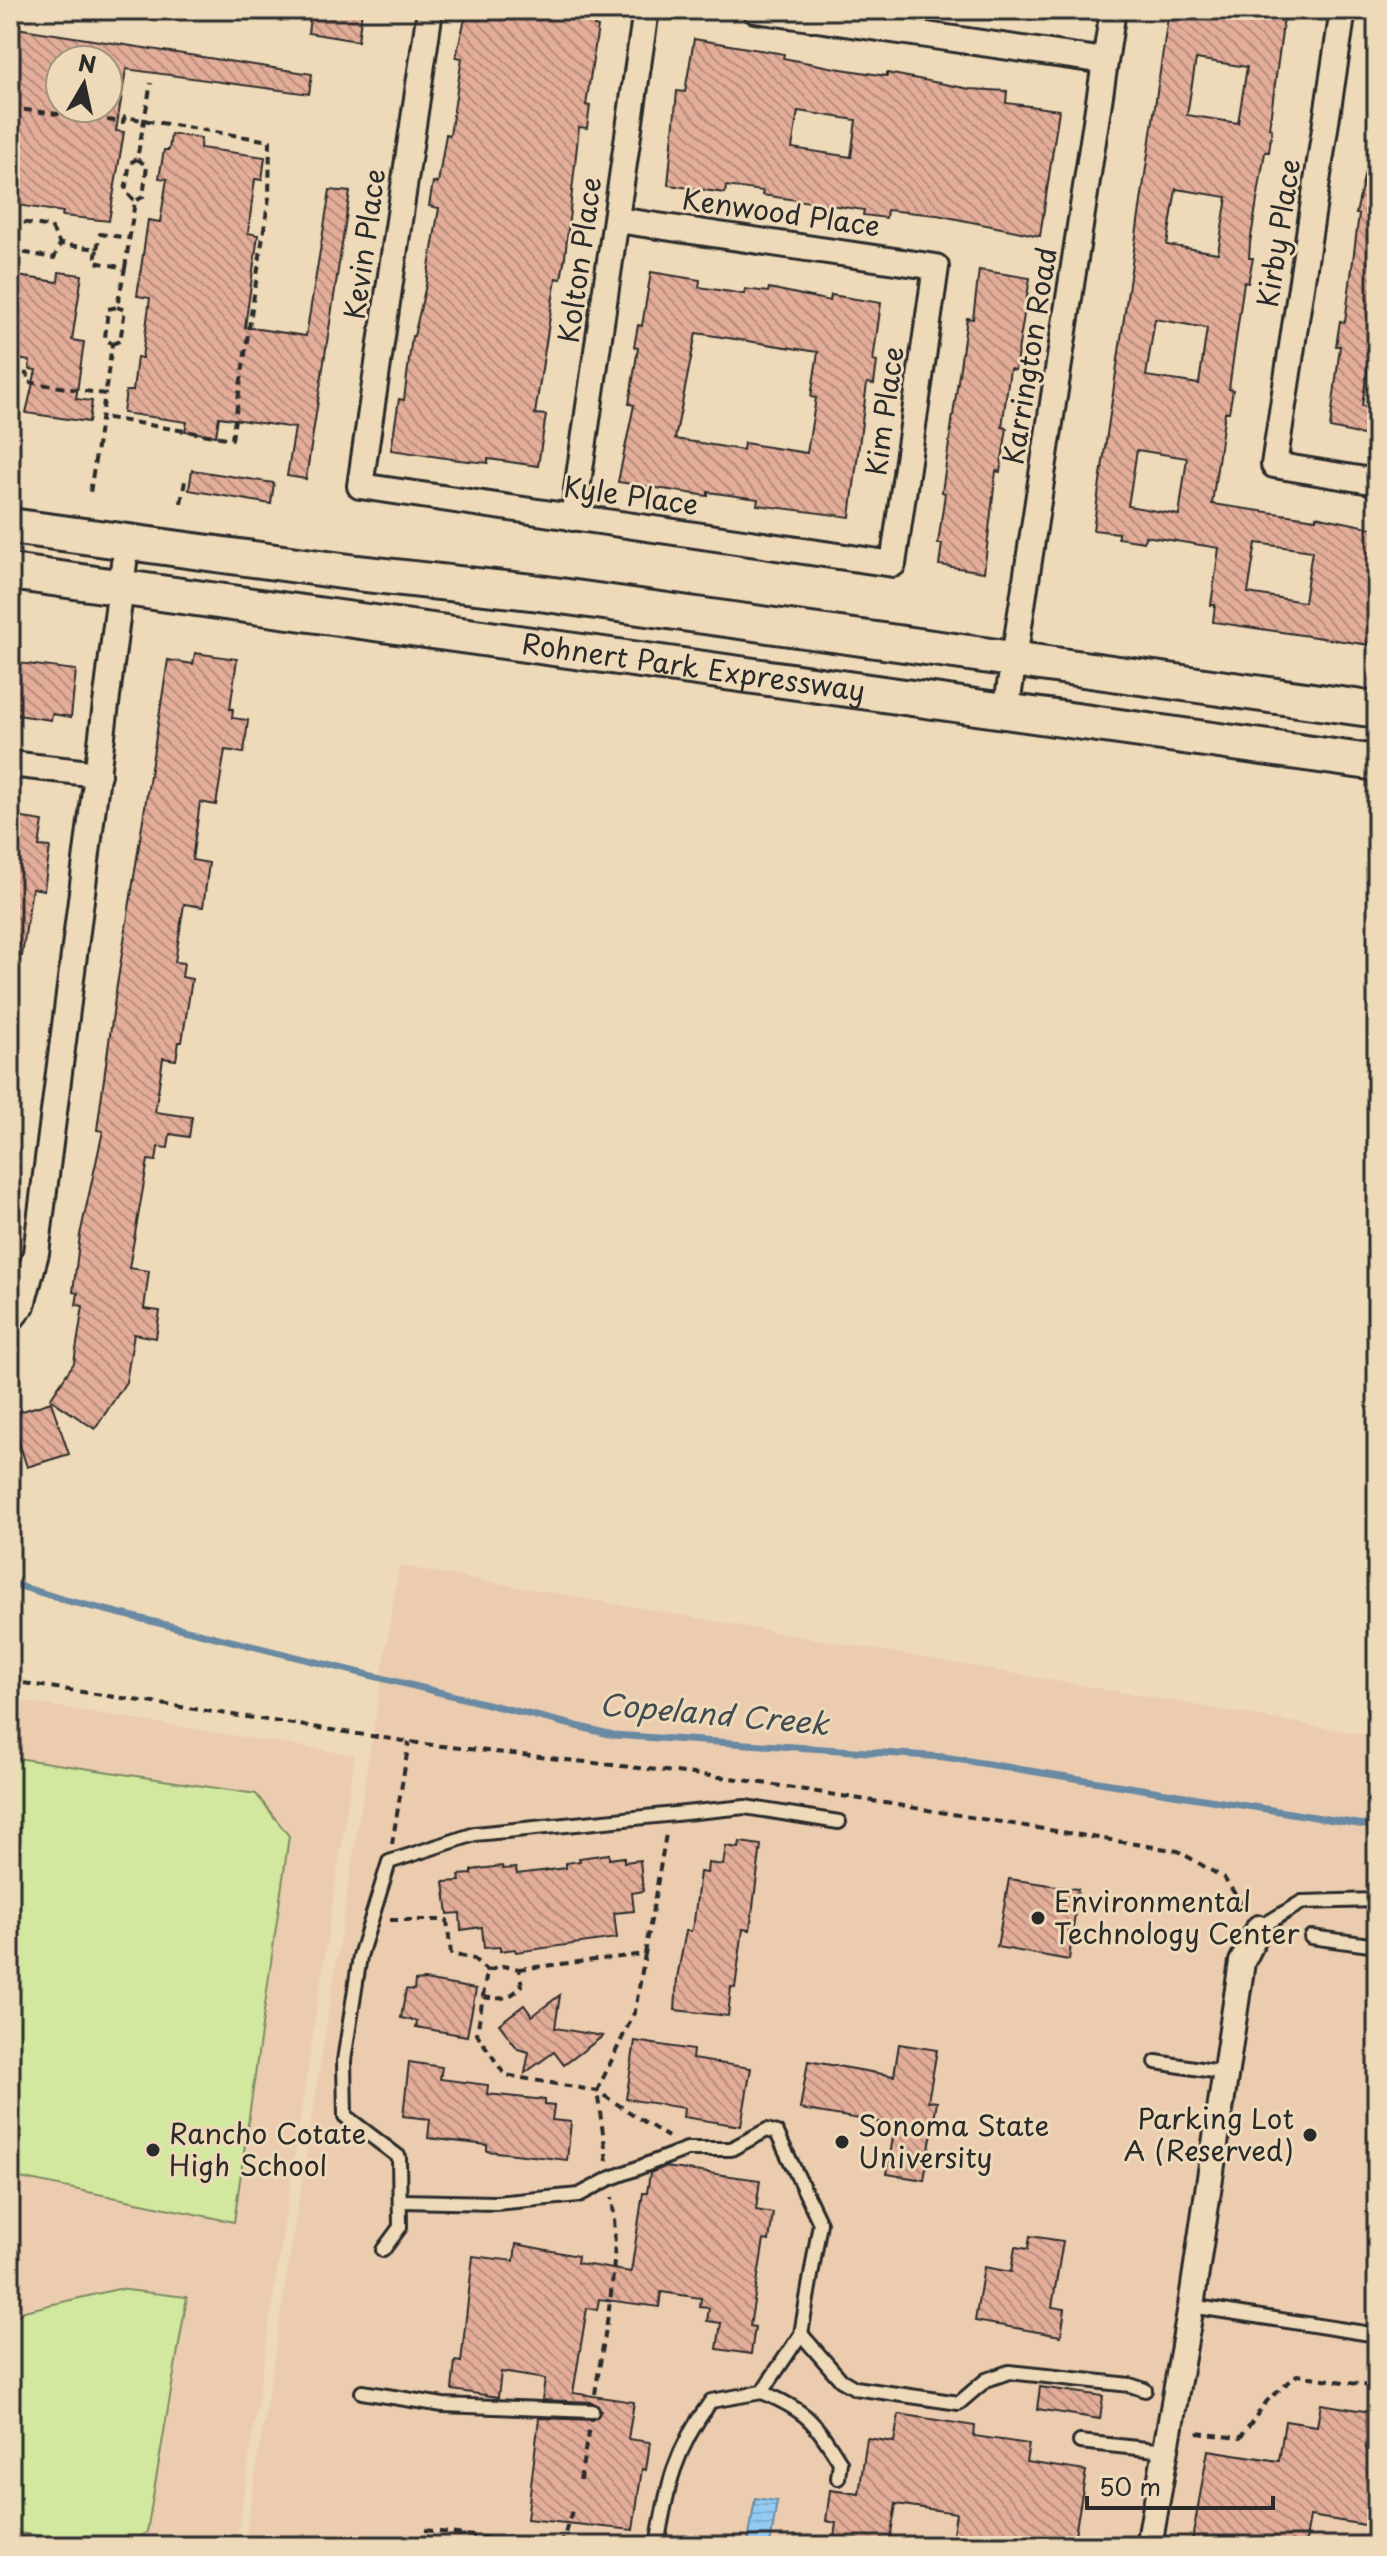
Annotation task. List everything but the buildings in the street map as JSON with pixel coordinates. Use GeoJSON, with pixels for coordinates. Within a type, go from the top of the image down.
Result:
{"type":"FeatureCollection","features":[{"type":"Feature","properties":{"kind":"main road","name":"Rohnert Park Expressway"},"geometry":{"type":"LineString","coordinates":[[10,526],[1377,710]]}},
{"type":"Feature","properties":{"kind":"main road","name":"Rohnert Park Expressway"},"geometry":{"type":"LineString","coordinates":[[10,572],[123,575],[1006,711],[1377,763]]}},
{"type":"Feature","properties":{"kind":"street","name":"Kevin Place"},"geometry":{"type":"LineString","coordinates":[[360,486],[430,10]]}},
{"type":"Feature","properties":{"kind":"street","name":"Kolton Place"},"geometry":{"type":"LineString","coordinates":[[573,518],[646,10]]}},
{"type":"Feature","properties":{"kind":"street"},"geometry":{"type":"LineString","coordinates":[[755,10],[1105,61]]}},
{"type":"Feature","properties":{"kind":"street","name":"Karrington Road"},"geometry":{"type":"LineString","coordinates":[[1006,711],[1113,10]]}},
{"type":"Feature","properties":{"kind":"street","name":"Kirby Place"},"geometry":{"type":"LineString","coordinates":[[1343,10],[1274,465],[1377,482]]}},
{"type":"Feature","properties":{"kind":"street","name":"Kenwood Place"},"geometry":{"type":"LineString","coordinates":[[617,220],[936,267]]}},
{"type":"Feature","properties":{"kind":"street","name":"Kim Place"},"geometry":{"type":"LineString","coordinates":[[893,564],[936,267]]}},
{"type":"Feature","properties":{"kind":"street","name":"Kyle Place"},"geometry":{"type":"LineString","coordinates":[[360,486],[893,564]]}},
{"type":"Feature","properties":{"kind":"street"},"geometry":{"type":"LineString","coordinates":[[10,1320],[22,1305],[36,1253],[123,575]]}},
{"type":"Feature","properties":{"kind":"street"},"geometry":{"type":"LineString","coordinates":[[10,764],[98,774]]}},
{"type":"Feature","properties":{"kind":"street"},"geometry":{"type":"LineString","coordinates":[[1149,2546],[1191,2306],[1242,1962],[1259,1928]]}},
{"type":"Feature","properties":{"kind":"lane"},"geometry":{"type":"LineString","coordinates":[[383,2250],[400,2227],[399,2157],[345,2116],[344,2061],[360,1956],[389,1862],[475,1834],[745,1807],[839,1822]]}},
{"type":"Feature","properties":{"kind":"lane"},"geometry":{"type":"LineString","coordinates":[[1259,1928],[1302,1902],[1377,1900]]}},
{"type":"Feature","properties":{"kind":"lane"},"geometry":{"type":"LineString","coordinates":[[1311,1937],[1377,1946]]}},
{"type":"Feature","properties":{"kind":"lane"},"geometry":{"type":"LineString","coordinates":[[1156,2062],[1226,2073]]}},
{"type":"Feature","properties":{"kind":"lane"},"geometry":{"type":"LineString","coordinates":[[400,2201],[496,2203],[579,2195],[609,2179],[687,2149],[731,2149],[767,2130],[777,2133],[820,2223],[801,2334],[762,2392]]}},
{"type":"Feature","properties":{"kind":"lane"},"geometry":{"type":"LineString","coordinates":[[1191,2306],[1377,2335]]}},
{"type":"Feature","properties":{"kind":"lane"},"geometry":{"type":"LineString","coordinates":[[801,2334],[841,2380],[855,2388],[959,2403],[986,2380],[1009,2372],[1130,2385],[1145,2390]]}},
{"type":"Feature","properties":{"kind":"lane"},"geometry":{"type":"LineString","coordinates":[[362,2392],[443,2405],[592,2411]]}},
{"type":"Feature","properties":{"kind":"lane"},"geometry":{"type":"LineString","coordinates":[[657,2546],[669,2474],[694,2424],[711,2401],[762,2392],[797,2407],[818,2426],[840,2462],[838,2478]]}},
{"type":"Feature","properties":{"kind":"lane"},"geometry":{"type":"LineString","coordinates":[[1080,2442],[1166,2451]]}},
{"type":"Feature","properties":{"kind":"path"},"geometry":{"type":"LineString","coordinates":[[135,201],[125,191],[130,163],[137,159],[151,83]]}},
{"type":"Feature","properties":{"kind":"path"},"geometry":{"type":"LineString","coordinates":[[10,108],[123,122],[125,117],[270,141],[269,197],[232,439],[102,417]]}},
{"type":"Feature","properties":{"kind":"path"},"geometry":{"type":"LineString","coordinates":[[135,201],[143,197],[147,166],[137,159]]}},
{"type":"Feature","properties":{"kind":"path"},"geometry":{"type":"LineString","coordinates":[[117,307],[135,201]]}},
{"type":"Feature","properties":{"kind":"path"},"geometry":{"type":"LineString","coordinates":[[10,220],[51,227],[58,234],[60,244],[54,258],[10,250]]}},
{"type":"Feature","properties":{"kind":"path"},"geometry":{"type":"LineString","coordinates":[[125,268],[95,262],[100,234],[129,238]]}},
{"type":"Feature","properties":{"kind":"path"},"geometry":{"type":"LineString","coordinates":[[60,244],[97,249]]}},
{"type":"Feature","properties":{"kind":"path"},"geometry":{"type":"LineString","coordinates":[[117,307],[125,310],[120,341],[112,344],[105,338],[108,309],[117,307]]}},
{"type":"Feature","properties":{"kind":"path"},"geometry":{"type":"LineString","coordinates":[[90,493],[112,344]]}},
{"type":"Feature","properties":{"kind":"path"},"geometry":{"type":"LineString","coordinates":[[10,372],[28,374],[27,382],[105,394]]}},
{"type":"Feature","properties":{"kind":"path"},"geometry":{"type":"LineString","coordinates":[[181,503],[185,481],[190,482]]}},
{"type":"Feature","properties":{"kind":"path"},"geometry":{"type":"LineString","coordinates":[[10,1681],[409,1742],[738,1779],[1178,1851],[1224,1878],[1259,1928]]}},
{"type":"Feature","properties":{"kind":"path"},"geometry":{"type":"LineString","coordinates":[[389,1862],[409,1742]]}},
{"type":"Feature","properties":{"kind":"path"},"geometry":{"type":"LineString","coordinates":[[580,2480],[617,2234],[597,2091],[635,2011],[666,1836],[666,1815]]}},
{"type":"Feature","properties":{"kind":"path"},"geometry":{"type":"LineString","coordinates":[[372,1918],[419,1922],[447,1920],[451,1954],[474,1959],[487,1971]]}},
{"type":"Feature","properties":{"kind":"path"},"geometry":{"type":"LineString","coordinates":[[487,1971],[503,1966],[519,1969],[645,1954]]}},
{"type":"Feature","properties":{"kind":"path"},"geometry":{"type":"LineString","coordinates":[[483,1997],[501,2000],[512,1996],[522,1986],[519,1969]]}},
{"type":"Feature","properties":{"kind":"path"},"geometry":{"type":"LineString","coordinates":[[487,1971],[477,2034],[505,2075],[597,2091],[687,2149]]}},
{"type":"Feature","properties":{"kind":"path"},"geometry":{"type":"LineString","coordinates":[[1197,2433],[1240,2438],[1267,2401],[1297,2375],[1377,2387]]}},
{"type":"Feature","properties":{"kind":"path"},"geometry":{"type":"LineString","coordinates":[[561,2546],[572,2511]]}},
{"type":"Feature","properties":{"kind":"path"},"geometry":{"type":"LineString","coordinates":[[425,2530],[554,2546]]}},
{"type":"Feature","properties":{"kind":"shaded area","name":"Sonoma State University"},"geometry":{"type":"Polygon","coordinates":[[[399,1566],[1377,1737],[1377,2546],[244,2546],[399,1566]]]}},
{"type":"Feature","properties":{"kind":"shaded area","name":"Rancho Cotate High School"},"geometry":{"type":"Polygon","coordinates":[[[10,1699],[355,1755],[236,2546],[10,2546],[10,1699]]]}},
{"type":"Feature","properties":{"kind":"green space"},"geometry":{"type":"Polygon","coordinates":[[[10,1757],[256,1794],[289,1836],[234,2222],[10,2176],[10,1757]]]}},
{"type":"Feature","properties":{"kind":"green space"},"geometry":{"type":"Polygon","coordinates":[[[118,2289],[187,2297],[147,2532],[126,2546],[10,2532],[10,2320],[24,2311],[118,2289]]]}},
{"type":"Feature","properties":{"kind":"water"},"geometry":{"type":"Polygon","coordinates":[[[755,2498],[777,2501],[770,2546],[748,2543],[755,2498]]]}},
{"type":"Feature","properties":{"kind":"waterway","name":"Copeland Creek"},"geometry":{"type":"LineString","coordinates":[[10,1583],[65,1600],[613,1735],[944,1757],[1377,1827]]}},
{"type":"Feature","properties":{"kind":"place","name":"Environmental Technology Center"},"geometry":{"type":"Point","coordinates":[1038,1918]}},
{"type":"Feature","properties":{"kind":"place","name":"Parking Lot A (Reserved)"},"geometry":{"type":"Point","coordinates":[1310,2135]}},
{"type":"Feature","properties":{"kind":"place","name":"Sonoma State University"},"geometry":{"type":"Point","coordinates":[842,2142]}},
{"type":"Feature","properties":{"kind":"place","name":"Rancho Cotate High School"},"geometry":{"type":"Point","coordinates":[153,2150]}}]}
